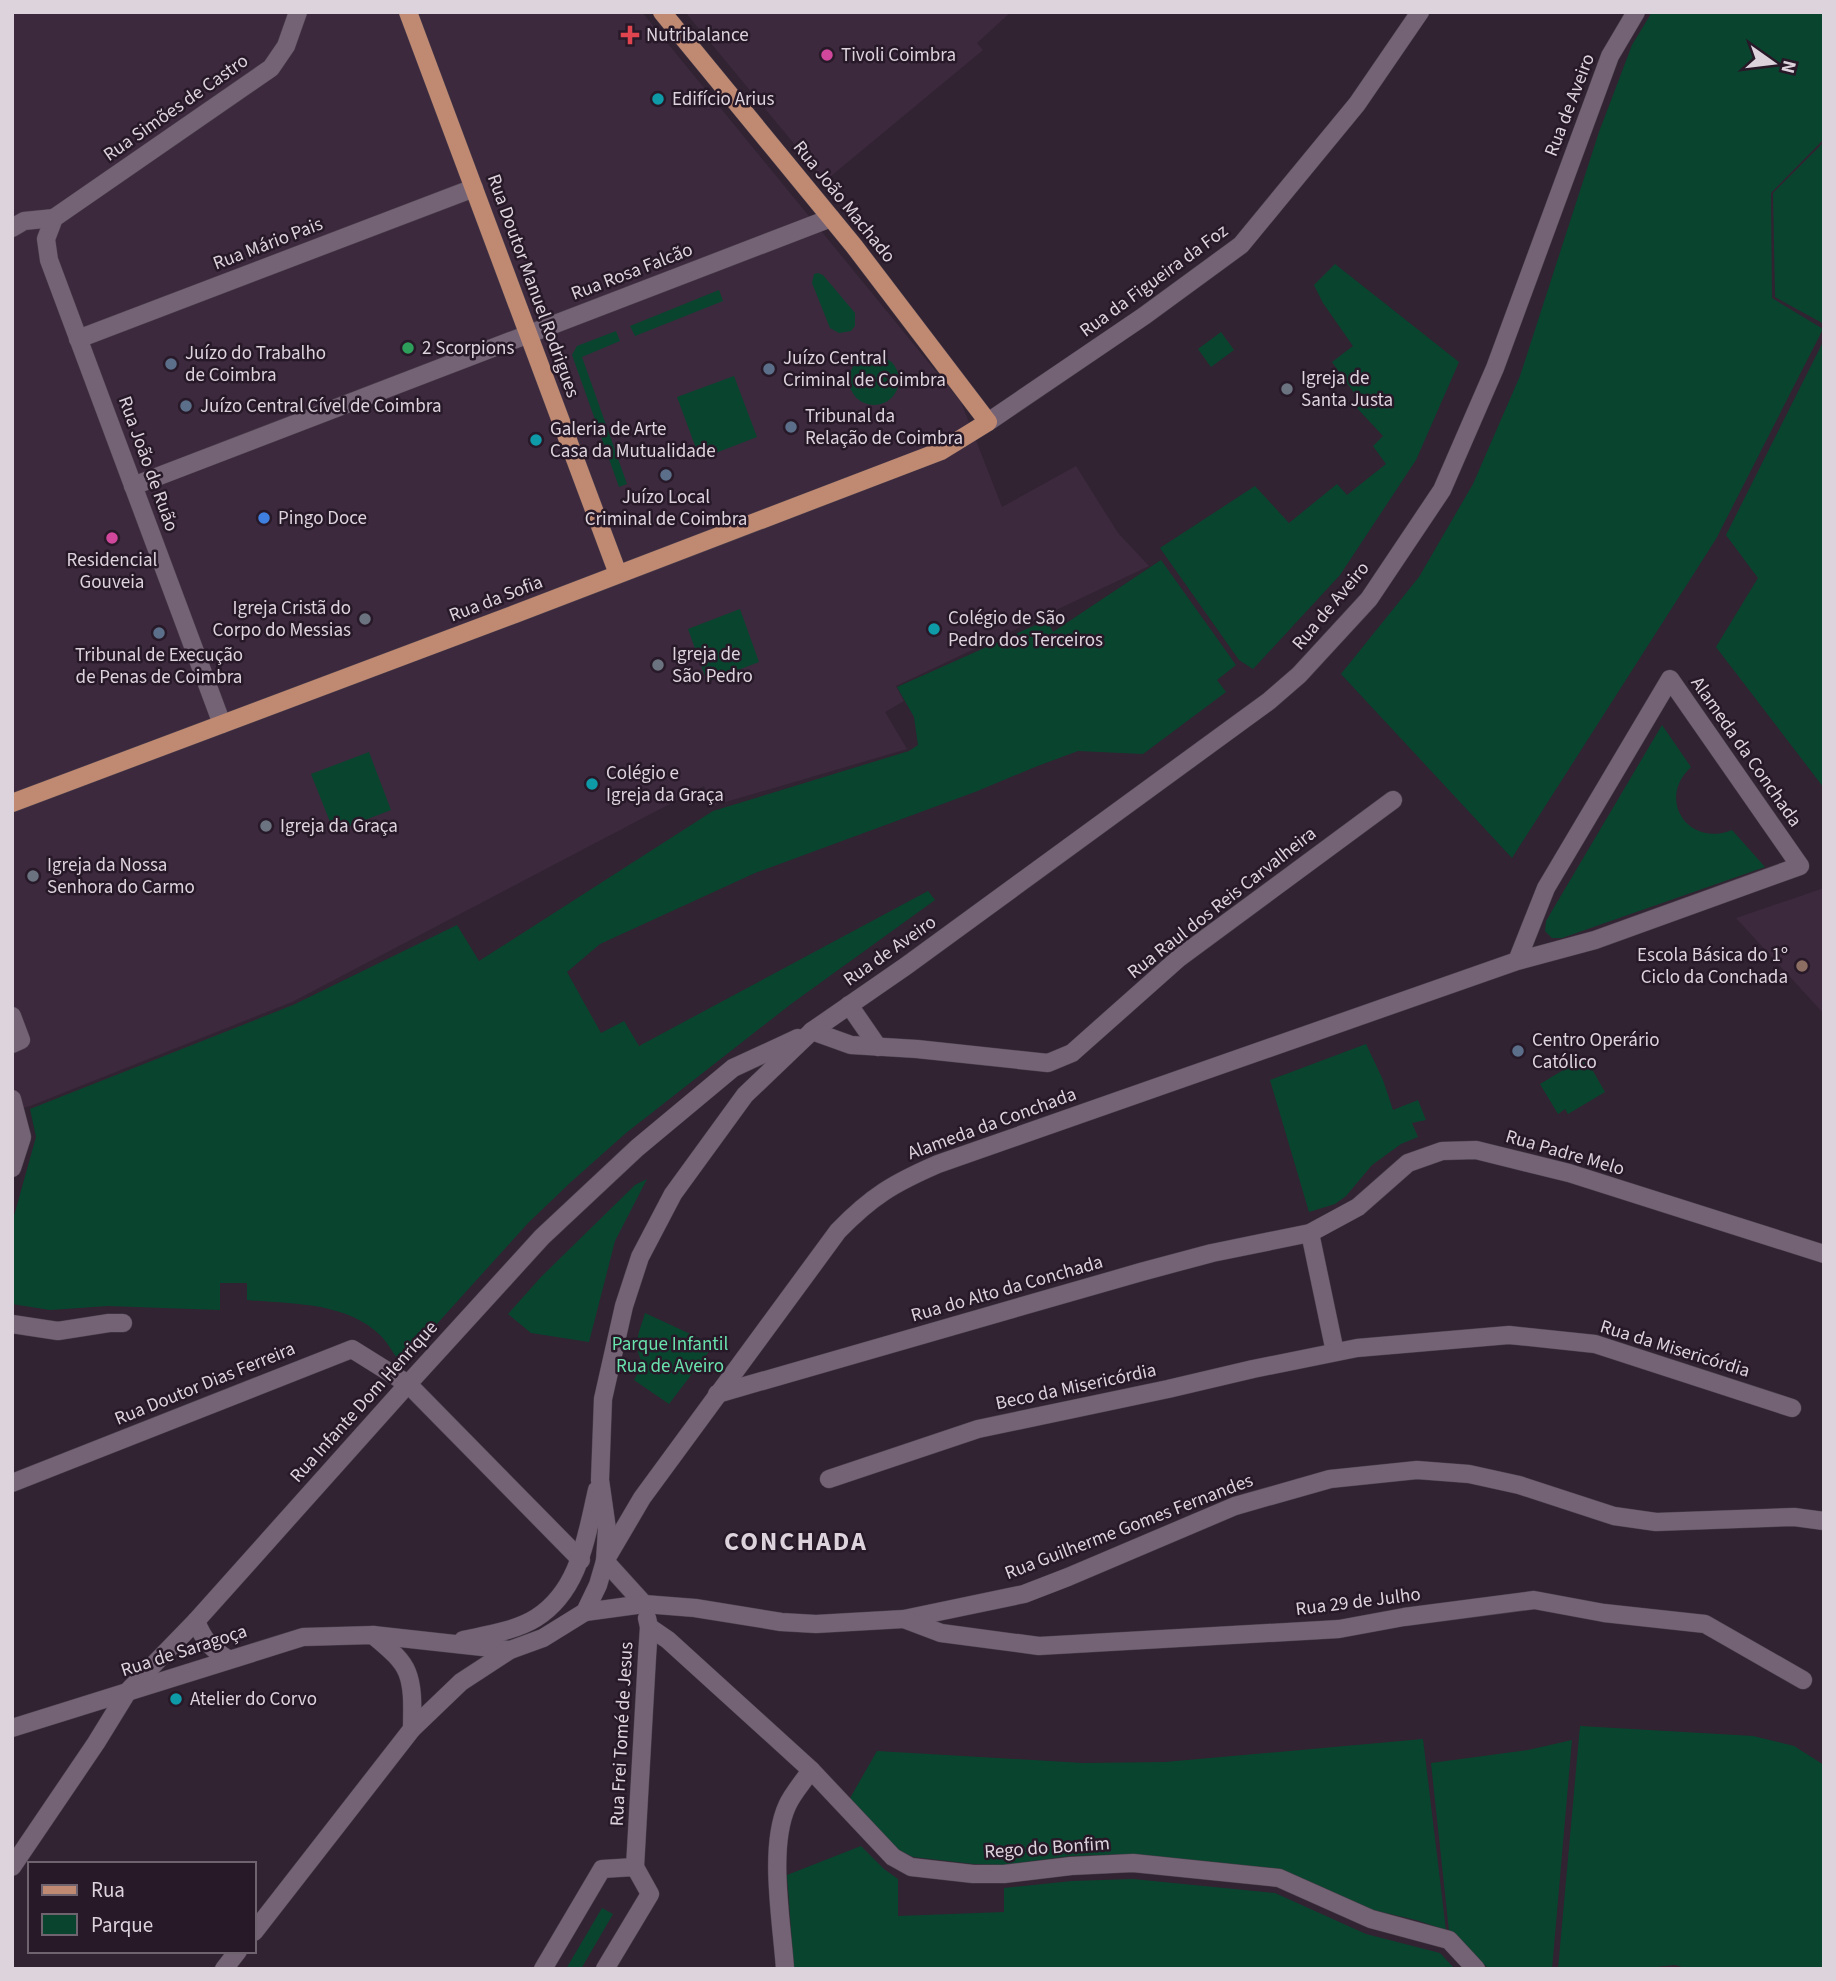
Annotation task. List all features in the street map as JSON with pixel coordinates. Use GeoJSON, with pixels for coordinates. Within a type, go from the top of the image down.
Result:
{"type":"FeatureCollection","features":[{"type":"Feature","properties":{"kind":"main road","name":"Rua Doutor Manuel Rodrigues"},"geometry":{"type":"LineString","coordinates":[[408,12],[618,574]]}},
{"type":"Feature","properties":{"kind":"main road","name":"Rua João Machado"},"geometry":{"type":"LineString","coordinates":[[662,12],[831,218],[988,422]]}},
{"type":"Feature","properties":{"kind":"main road","name":"Rua da Sofia"},"geometry":{"type":"LineString","coordinates":[[12,803],[941,451],[988,422]]}},
{"type":"Feature","properties":{"kind":"street","name":"Rua Simões de Castro"},"geometry":{"type":"LineString","coordinates":[[54,218],[271,68],[286,46],[298,12]]}},
{"type":"Feature","properties":{"kind":"street","name":"Rua da Figueira da Foz"},"geometry":{"type":"LineString","coordinates":[[988,422],[1241,245],[1357,104],[1420,12]]}},
{"type":"Feature","properties":{"kind":"street","name":"Rua de Aveiro"},"geometry":{"type":"LineString","coordinates":[[605,1561],[607,1529],[600,1480],[604,1388],[624,1306],[640,1257],[673,1194],[746,1095],[812,1031],[1125,808],[1269,701],[1299,675],[1369,599],[1442,490],[1495,368],[1610,56],[1636,12]]}},
{"type":"Feature","properties":{"kind":"street","name":"Rua Mário Pais"},"geometry":{"type":"LineString","coordinates":[[78,339],[474,188]]}},
{"type":"Feature","properties":{"kind":"street"},"geometry":{"type":"LineString","coordinates":[[12,228],[23,221],[54,218]]}},
{"type":"Feature","properties":{"kind":"street","name":"Rua João de Ruão"},"geometry":{"type":"LineString","coordinates":[[54,218],[46,239],[49,260],[222,724]]}},
{"type":"Feature","properties":{"kind":"street","name":"Rua Rosa Falcão"},"geometry":{"type":"LineString","coordinates":[[133,486],[831,218]]}},
{"type":"Feature","properties":{"kind":"street","name":"Alameda da Conchada"},"geometry":{"type":"LineString","coordinates":[[605,1561],[642,1498],[838,1231],[862,1206],[897,1182],[938,1164],[1517,961],[1595,940],[1800,866],[1670,679],[1546,888],[1517,961]]}},
{"type":"Feature","properties":{"kind":"street","name":"Rua Raul dos Reis Carvalheira"},"geometry":{"type":"LineString","coordinates":[[812,1031],[851,1045],[1048,1063],[1072,1053],[1179,958],[1392,800]]}},
{"type":"Feature","properties":{"kind":"street"},"geometry":{"type":"LineString","coordinates":[[849,1005],[878,1046]]}},
{"type":"Feature","properties":{"kind":"street"},"geometry":{"type":"LineString","coordinates":[[12,1016],[21,1040],[12,1044]]}},
{"type":"Feature","properties":{"kind":"street","name":"Rua de Aveiro"},"geometry":{"type":"LineString","coordinates":[[637,1148],[733,1068],[812,1031]]}},
{"type":"Feature","properties":{"kind":"street"},"geometry":{"type":"LineString","coordinates":[[12,1099],[22,1137],[12,1168]]}},
{"type":"Feature","properties":{"kind":"street","name":"Rua Infante Dom Henrique"},"geometry":{"type":"LineString","coordinates":[[128,1691],[196,1622],[542,1237],[637,1148]]}},
{"type":"Feature","properties":{"kind":"street","name":"Rua Padre Melo"},"geometry":{"type":"LineString","coordinates":[[1310,1233],[1358,1207],[1408,1163],[1442,1151],[1476,1150],[1569,1173],[1824,1254]]}},
{"type":"Feature","properties":{"kind":"street"},"geometry":{"type":"LineString","coordinates":[[1310,1233],[1335,1352]]}},
{"type":"Feature","properties":{"kind":"street","name":"Rua do Alto da Conchada"},"geometry":{"type":"LineString","coordinates":[[718,1394],[1141,1272],[1212,1253],[1310,1233]]}},
{"type":"Feature","properties":{"kind":"street"},"geometry":{"type":"LineString","coordinates":[[12,1324],[58,1331],[123,1323]]}},
{"type":"Feature","properties":{"kind":"street","name":"Rua da Misericórdia"},"geometry":{"type":"LineString","coordinates":[[1335,1352],[1509,1335],[1595,1344],[1792,1408]]}},
{"type":"Feature","properties":{"kind":"street","name":"Rua Doutor Dias Ferreira"},"geometry":{"type":"LineString","coordinates":[[12,1483],[352,1349],[408,1384]]}},
{"type":"Feature","properties":{"kind":"street","name":"Beco da Misericórdia"},"geometry":{"type":"LineString","coordinates":[[829,1479],[978,1429],[1335,1352]]}},
{"type":"Feature","properties":{"kind":"street"},"geometry":{"type":"LineString","coordinates":[[408,1384],[581,1560]]}},
{"type":"Feature","properties":{"kind":"street","name":"Rua Guilherme Gomes Fernandes"},"geometry":{"type":"LineString","coordinates":[[584,1612],[644,1604],[816,1624],[904,1619],[1024,1594],[1235,1506],[1330,1479],[1417,1470],[1469,1474],[1519,1485],[1614,1516],[1656,1521],[1794,1517],[1824,1521]]}},
{"type":"Feature","properties":{"kind":"street"},"geometry":{"type":"LineString","coordinates":[[449,1643],[497,1633],[535,1619],[562,1597],[581,1560],[600,1480]]}},
{"type":"Feature","properties":{"kind":"street"},"geometry":{"type":"LineString","coordinates":[[605,1561],[644,1604]]}},
{"type":"Feature","properties":{"kind":"street"},"geometry":{"type":"LineString","coordinates":[[256,1929],[412,1729],[461,1682],[510,1650],[543,1638],[584,1612],[598,1586],[605,1561]]}},
{"type":"Feature","properties":{"kind":"street","name":"Rua 29 de Julho"},"geometry":{"type":"LineString","coordinates":[[904,1619],[941,1633],[1039,1646],[1339,1629],[1404,1617],[1534,1600],[1604,1612],[1705,1624],[1803,1680]]}},
{"type":"Feature","properties":{"kind":"street","name":"Rua Frei Tomé de Jesus"},"geometry":{"type":"LineString","coordinates":[[605,1969],[650,1894],[635,1867],[649,1627],[644,1604]]}},
{"type":"Feature","properties":{"kind":"street"},"geometry":{"type":"LineString","coordinates":[[196,1622],[202,1637],[214,1650],[228,1659]]}},
{"type":"Feature","properties":{"kind":"street","name":"Rego do Bonfim"},"geometry":{"type":"LineString","coordinates":[[649,1627],[668,1640],[811,1770],[893,1857],[911,1867],[973,1874],[1004,1874],[1071,1866],[1133,1863],[1279,1878],[1371,1919],[1449,1940],[1476,1969]]}},
{"type":"Feature","properties":{"kind":"street"},"geometry":{"type":"LineString","coordinates":[[373,1635],[393,1652],[407,1672],[412,1729]]}},
{"type":"Feature","properties":{"kind":"street","name":"Rua de Saragoça"},"geometry":{"type":"LineString","coordinates":[[12,1728],[303,1637],[373,1635],[510,1650]]}},
{"type":"Feature","properties":{"kind":"street"},"geometry":{"type":"LineString","coordinates":[[12,1867],[128,1691]]}},
{"type":"Feature","properties":{"kind":"street"},"geometry":{"type":"LineString","coordinates":[[785,1969],[777,1853],[779,1829],[787,1806],[811,1770]]}},
{"type":"Feature","properties":{"kind":"street"},"geometry":{"type":"LineString","coordinates":[[542,1969],[602,1869],[635,1867]]}},
{"type":"Feature","properties":{"kind":"street"},"geometry":{"type":"LineString","coordinates":[[224,1969],[236,1953]]}},
{"type":"Feature","properties":{"kind":"shaded area"},"geometry":{"type":"Polygon","coordinates":[[[12,12],[642,12],[961,402],[1002,507],[1076,466],[1118,533],[1149,566],[896,686],[904,701],[885,712],[907,749],[712,806],[704,786],[292,1002],[12,1111],[12,12]]]}},
{"type":"Feature","properties":{"kind":"shaded area"},"geometry":{"type":"Polygon","coordinates":[[[685,12],[1011,12],[977,43],[983,50],[825,181],[685,12]]]}},
{"type":"Feature","properties":{"kind":"shaded area","name":"Escola Básica do 1º Ciclo da Conchada"},"geometry":{"type":"Polygon","coordinates":[[[1824,888],[1824,1014],[1736,918],[1824,888]]]}},
{"type":"Feature","properties":{"kind":"green space"},"geometry":{"type":"Polygon","coordinates":[[[1652,12],[1824,12],[1824,139],[1771,193],[1772,298],[1823,329],[1716,539],[1512,858],[1341,674],[1419,577],[1473,484],[1520,376],[1599,132],[1632,45],[1652,12]]]}},
{"type":"Feature","properties":{"kind":"green space"},"geometry":{"type":"Polygon","coordinates":[[[1824,142],[1824,324],[1775,297],[1773,193],[1824,142]]]}},
{"type":"Feature","properties":{"kind":"green space"},"geometry":{"type":"Polygon","coordinates":[[[1335,264],[1459,362],[1416,460],[1340,575],[1253,669],[1239,660],[1160,548],[1255,486],[1289,523],[1337,484],[1347,495],[1386,464],[1373,446],[1383,436],[1357,408],[1362,404],[1332,362],[1353,346],[1323,303],[1314,285],[1335,264]]]}},
{"type":"Feature","properties":{"kind":"green space"},"geometry":{"type":"Polygon","coordinates":[[[814,274],[823,275],[855,313],[855,326],[851,331],[839,333],[830,328],[812,283],[814,274]]]}},
{"type":"Feature","properties":{"kind":"green space"},"geometry":{"type":"Polygon","coordinates":[[[719,290],[723,301],[635,336],[630,326],[719,290]]]}},
{"type":"Feature","properties":{"kind":"green space"},"geometry":{"type":"Polygon","coordinates":[[[616,331],[620,341],[582,357],[627,484],[619,487],[572,355],[577,346],[616,331]]]}},
{"type":"Feature","properties":{"kind":"green space"},"geometry":{"type":"Polygon","coordinates":[[[1221,332],[1234,350],[1211,367],[1198,349],[1221,332]]]}},
{"type":"Feature","properties":{"kind":"green space"},"geometry":{"type":"Polygon","coordinates":[[[1824,340],[1824,788],[1716,647],[1758,578],[1726,535],[1824,340]]]}},
{"type":"Feature","properties":{"kind":"green space"},"geometry":{"type":"Polygon","coordinates":[[[874,355],[892,362],[899,380],[892,398],[874,405],[856,398],[849,380],[856,362],[874,355]]]}},
{"type":"Feature","properties":{"kind":"green space"},"geometry":{"type":"Polygon","coordinates":[[[734,376],[757,437],[700,459],[677,397],[734,376]]]}},
{"type":"Feature","properties":{"kind":"green space"},"geometry":{"type":"Polygon","coordinates":[[[1161,560],[1236,665],[1217,680],[1226,692],[1143,754],[1078,751],[1035,767],[975,792],[755,873],[600,944],[567,972],[601,1033],[624,1021],[639,1046],[928,891],[935,900],[791,1004],[626,1133],[528,1223],[408,1356],[397,1358],[383,1338],[367,1325],[336,1311],[300,1304],[247,1300],[247,1283],[220,1283],[220,1310],[108,1306],[50,1310],[12,1304],[12,1223],[36,1137],[30,1109],[293,1005],[457,925],[479,961],[713,811],[909,751],[918,745],[914,717],[897,687],[1047,620],[1053,632],[1161,560]]]}},
{"type":"Feature","properties":{"kind":"green space"},"geometry":{"type":"Polygon","coordinates":[[[740,609],[759,662],[707,682],[688,629],[740,609]]]}},
{"type":"Feature","properties":{"kind":"green space"},"geometry":{"type":"Polygon","coordinates":[[[1662,725],[1691,767],[1681,780],[1676,793],[1677,806],[1682,817],[1690,826],[1702,832],[1716,834],[1732,830],[1765,867],[1562,938],[1552,938],[1545,931],[1546,921],[1662,725]]]}},
{"type":"Feature","properties":{"kind":"green space"},"geometry":{"type":"Polygon","coordinates":[[[369,752],[391,810],[334,832],[311,774],[369,752]]]}},
{"type":"Feature","properties":{"kind":"green space"},"geometry":{"type":"Polygon","coordinates":[[[1366,1044],[1383,1080],[1393,1110],[1418,1100],[1426,1120],[1412,1123],[1418,1137],[1401,1144],[1372,1165],[1346,1196],[1335,1204],[1309,1212],[1270,1080],[1366,1044]]]}},
{"type":"Feature","properties":{"kind":"green space"},"geometry":{"type":"Polygon","coordinates":[[[1585,1057],[1605,1092],[1568,1114],[1565,1109],[1558,1114],[1540,1084],[1585,1057]]]}},
{"type":"Feature","properties":{"kind":"green space"},"geometry":{"type":"Polygon","coordinates":[[[647,1179],[615,1241],[589,1342],[531,1333],[508,1314],[541,1277],[635,1185],[647,1179]]]}},
{"type":"Feature","properties":{"kind":"green space","name":"Parque Infantil Rua de Aveiro"},"geometry":{"type":"Polygon","coordinates":[[[645,1313],[714,1345],[669,1404],[634,1380],[643,1364],[637,1345],[645,1313]]]}},
{"type":"Feature","properties":{"kind":"green space"},"geometry":{"type":"Polygon","coordinates":[[[1580,1726],[1753,1736],[1794,1746],[1824,1765],[1824,1969],[1689,1969],[1675,1965],[1636,1969],[1558,1969],[1580,1726]]]}},
{"type":"Feature","properties":{"kind":"green space"},"geometry":{"type":"Polygon","coordinates":[[[1423,1739],[1446,1930],[1373,1910],[1281,1869],[1133,1854],[1070,1856],[1003,1865],[913,1857],[899,1850],[849,1800],[877,1751],[1083,1763],[1165,1762],[1423,1739]]]}},
{"type":"Feature","properties":{"kind":"green space"},"geometry":{"type":"Polygon","coordinates":[[[1572,1740],[1552,1969],[1489,1969],[1449,1931],[1431,1763],[1528,1750],[1572,1740]]]}},
{"type":"Feature","properties":{"kind":"green space"},"geometry":{"type":"Polygon","coordinates":[[[861,1846],[898,1879],[898,1916],[1004,1912],[1004,1888],[1072,1881],[1133,1879],[1275,1893],[1366,1934],[1440,1953],[1455,1969],[794,1969],[787,1875],[861,1846]]]}},
{"type":"Feature","properties":{"kind":"green space"},"geometry":{"type":"Polygon","coordinates":[[[602,1908],[613,1914],[581,1969],[566,1969],[602,1908]]]}},
{"type":"Feature","properties":{"kind":"place","name":"Nutribalance"},"geometry":{"type":"Point","coordinates":[630,35]}},
{"type":"Feature","properties":{"kind":"place","name":"Tivoli Coimbra"},"geometry":{"type":"Point","coordinates":[827,55]}},
{"type":"Feature","properties":{"kind":"place","name":"Edifício Arius"},"geometry":{"type":"Point","coordinates":[658,99]}},
{"type":"Feature","properties":{"kind":"place","name":"2 Scorpions"},"geometry":{"type":"Point","coordinates":[408,348]}},
{"type":"Feature","properties":{"kind":"place","name":"Juízo do Trabalho de Coimbra"},"geometry":{"type":"Point","coordinates":[171,364]}},
{"type":"Feature","properties":{"kind":"place","name":"Juízo Central Criminal de Coimbra"},"geometry":{"type":"Point","coordinates":[769,369]}},
{"type":"Feature","properties":{"kind":"place","name":"Igreja de Santa Justa"},"geometry":{"type":"Point","coordinates":[1287,389]}},
{"type":"Feature","properties":{"kind":"place","name":"Juízo Central Cível de Coimbra"},"geometry":{"type":"Point","coordinates":[186,406]}},
{"type":"Feature","properties":{"kind":"place","name":"Tribunal da Relação de Coimbra"},"geometry":{"type":"Point","coordinates":[791,427]}},
{"type":"Feature","properties":{"kind":"place","name":"Galeria de Arte Casa da Mutualidade"},"geometry":{"type":"Point","coordinates":[536,440]}},
{"type":"Feature","properties":{"kind":"place","name":"Juízo Local Criminal de Coimbra"},"geometry":{"type":"Point","coordinates":[666,475]}},
{"type":"Feature","properties":{"kind":"place","name":"Pingo Doce"},"geometry":{"type":"Point","coordinates":[264,518]}},
{"type":"Feature","properties":{"kind":"place","name":"Residencial Gouveia"},"geometry":{"type":"Point","coordinates":[112,538]}},
{"type":"Feature","properties":{"kind":"place","name":"Igreja Cristã do Corpo do Messias"},"geometry":{"type":"Point","coordinates":[365,619]}},
{"type":"Feature","properties":{"kind":"place","name":"Colégio de São Pedro dos Terceiros"},"geometry":{"type":"Point","coordinates":[934,629]}},
{"type":"Feature","properties":{"kind":"place","name":"Tribunal de Execução de Penas de Coimbra"},"geometry":{"type":"Point","coordinates":[159,633]}},
{"type":"Feature","properties":{"kind":"place","name":"Igreja de São Pedro"},"geometry":{"type":"Point","coordinates":[658,665]}},
{"type":"Feature","properties":{"kind":"place","name":"Colégio e Igreja da Graça"},"geometry":{"type":"Point","coordinates":[592,784]}},
{"type":"Feature","properties":{"kind":"place","name":"Igreja da Graça"},"geometry":{"type":"Point","coordinates":[266,826]}},
{"type":"Feature","properties":{"kind":"place","name":"Igreja da Nossa Senhora do Carmo"},"geometry":{"type":"Point","coordinates":[33,876]}},
{"type":"Feature","properties":{"kind":"place","name":"Escola Básica do 1º Ciclo da Conchada"},"geometry":{"type":"Point","coordinates":[1802,966]}},
{"type":"Feature","properties":{"kind":"place","name":"Centro Operário Católico"},"geometry":{"type":"Point","coordinates":[1518,1051]}},
{"type":"Feature","properties":{"kind":"place","name":"Atelier do Corvo"},"geometry":{"type":"Point","coordinates":[176,1699]}},
{"type":"Feature","properties":{"kind":"district","name":"CONCHADA"},"geometry":{"type":"Point","coordinates":[796,1541]}}]}
